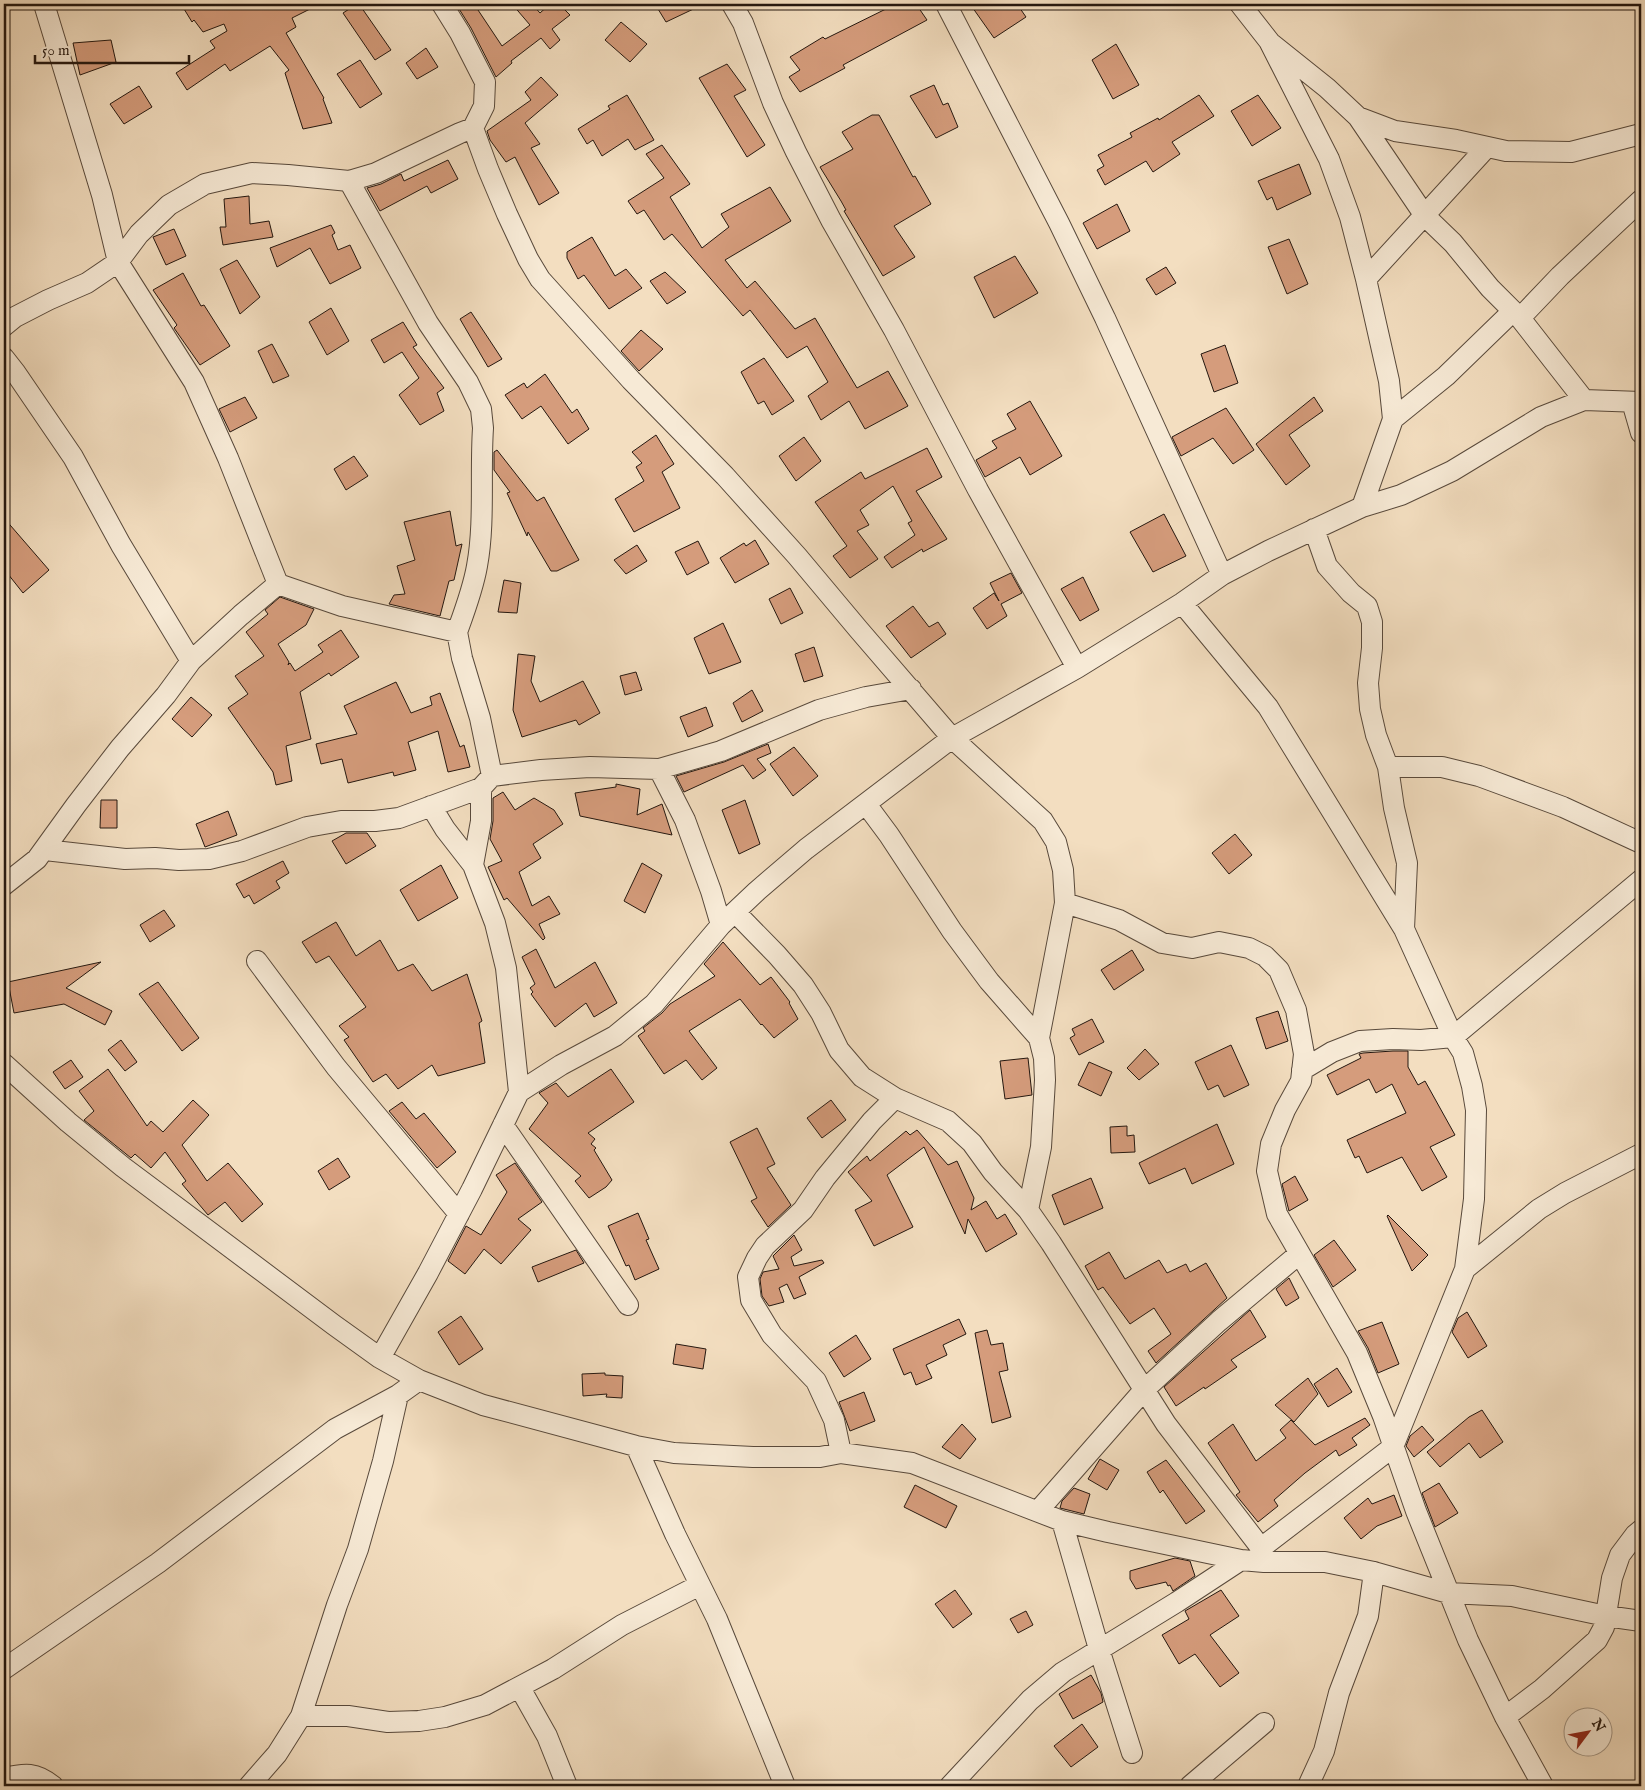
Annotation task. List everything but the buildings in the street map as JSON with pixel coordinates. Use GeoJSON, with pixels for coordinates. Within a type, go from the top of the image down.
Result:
{"type":"FeatureCollection","features":[{"type":"Feature","properties":{"kind":"street"},"geometry":{"type":"LineString","coordinates":[[44,4],[102,195],[118,262],[194,382],[228,458],[278,584],[342,606],[457,632]]}},
{"type":"Feature","properties":{"kind":"street"},"geometry":{"type":"LineString","coordinates":[[4,326],[48,300],[88,283],[118,262],[139,234],[169,205],[205,184],[252,174],[288,175],[349,181],[376,173],[460,132],[473,128],[484,106],[485,82],[460,33],[442,4]]}},
{"type":"Feature","properties":{"kind":"street"},"geometry":{"type":"LineString","coordinates":[[732,4],[743,23],[773,103],[826,212],[894,330],[978,490],[1077,668]]}},
{"type":"Feature","properties":{"kind":"street"},"geometry":{"type":"LineString","coordinates":[[946,4],[1055,214],[1097,301],[1222,575]]}},
{"type":"Feature","properties":{"kind":"street"},"geometry":{"type":"LineString","coordinates":[[1240,4],[1269,42],[1329,159],[1350,217],[1366,280],[1390,381],[1393,419],[1362,507]]}},
{"type":"Feature","properties":{"kind":"street"},"geometry":{"type":"LineString","coordinates":[[1269,42],[1327,88],[1358,117],[1425,216],[1517,315],[1584,400]]}},
{"type":"Feature","properties":{"kind":"street"},"geometry":{"type":"LineString","coordinates":[[1358,117],[1395,131],[1456,140],[1506,151],[1571,152],[1641,134]]}},
{"type":"Feature","properties":{"kind":"street"},"geometry":{"type":"LineString","coordinates":[[473,128],[507,214],[528,260],[540,280],[631,380],[732,483],[797,556],[858,630],[952,738],[1043,820],[1056,842],[1063,870],[1065,903],[1039,1038],[1044,1058],[1045,1080],[1041,1147],[1028,1210]]}},
{"type":"Feature","properties":{"kind":"street"},"geometry":{"type":"LineString","coordinates":[[1366,280],[1486,148]]}},
{"type":"Feature","properties":{"kind":"street"},"geometry":{"type":"LineString","coordinates":[[349,181],[428,323],[468,382],[481,409],[483,428],[480,542],[471,593],[457,632],[462,658],[480,718],[487,782],[473,865]]}},
{"type":"Feature","properties":{"kind":"street"},"geometry":{"type":"LineString","coordinates":[[1393,419],[1517,315],[1641,200]]}},
{"type":"Feature","properties":{"kind":"street"},"geometry":{"type":"LineString","coordinates":[[4,358],[16,372],[73,456],[121,545],[191,660]]}},
{"type":"Feature","properties":{"kind":"street"},"geometry":{"type":"LineString","coordinates":[[380,1358],[459,1214],[519,1092],[561,1065],[615,1036],[654,1004],[728,918],[806,849],[952,738],[1077,668],[1182,603],[1222,575],[1362,507],[1400,495],[1452,471],[1541,417],[1584,400],[1636,402],[1641,434]]}},
{"type":"Feature","properties":{"kind":"street"},"geometry":{"type":"LineString","coordinates":[[1314,529],[1327,566],[1351,593],[1366,606],[1372,622],[1372,648],[1368,683],[1370,709],[1376,735],[1388,767],[1394,808],[1406,863],[1404,929]]}},
{"type":"Feature","properties":{"kind":"street"},"geometry":{"type":"LineString","coordinates":[[4,885],[37,859],[45,850],[76,805],[120,748],[166,695],[191,660],[278,584]]}},
{"type":"Feature","properties":{"kind":"street"},"geometry":{"type":"LineString","coordinates":[[1182,603],[1268,707],[1404,929],[1453,1037],[1463,1053],[1476,1110],[1474,1199],[1465,1269],[1393,1447],[1262,1555]]}},
{"type":"Feature","properties":{"kind":"street"},"geometry":{"type":"LineString","coordinates":[[45,850],[125,859],[209,859],[242,851],[307,827],[341,821],[375,822],[400,818],[487,782],[541,770],[590,766],[659,769],[730,748],[767,730],[819,710],[866,697],[911,689]]}},
{"type":"Feature","properties":{"kind":"street"},"geometry":{"type":"LineString","coordinates":[[1388,767],[1442,767],[1479,776],[1563,807],[1641,843]]}},
{"type":"Feature","properties":{"kind":"street"},"geometry":{"type":"LineString","coordinates":[[659,769],[685,820],[711,891],[728,918],[777,955],[803,985],[821,1012],[839,1050],[862,1077],[895,1098],[948,1122],[972,1143],[993,1172],[1028,1210],[1166,1424],[1262,1555]]}},
{"type":"Feature","properties":{"kind":"street"},"geometry":{"type":"LineString","coordinates":[[866,804],[889,835],[952,931],[989,981],[1039,1038]]}},
{"type":"Feature","properties":{"kind":"street"},"geometry":{"type":"LineString","coordinates":[[431,806],[445,829],[473,865],[495,923],[506,968],[519,1092]]}},
{"type":"Feature","properties":{"kind":"street"},"geometry":{"type":"LineString","coordinates":[[1302,1070],[1332,1052],[1360,1041],[1421,1040],[1453,1037],[1641,880]]}},
{"type":"Feature","properties":{"kind":"street"},"geometry":{"type":"LineString","coordinates":[[1065,903],[1119,920],[1162,942],[1192,948],[1219,942],[1249,948],[1265,956],[1279,970],[1296,1010],[1304,1054],[1301,1081],[1285,1110],[1270,1144],[1268,1171],[1277,1214],[1357,1353],[1383,1416],[1416,1511],[1468,1640],[1504,1717],[1543,1786]]}},
{"type":"Feature","properties":{"kind":"street"},"geometry":{"type":"LineString","coordinates":[[257,960],[336,1067],[459,1214]]}},
{"type":"Feature","properties":{"kind":"street"},"geometry":{"type":"LineString","coordinates":[[4,1064],[68,1122],[123,1167],[334,1325],[380,1358],[419,1380],[484,1405],[636,1446],[674,1453],[753,1457],[820,1457],[842,1453],[912,1463],[1062,1521],[1241,1560]]}},
{"type":"Feature","properties":{"kind":"street"},"geometry":{"type":"LineString","coordinates":[[842,1453],[834,1420],[816,1381],[772,1336],[751,1300],[748,1277],[765,1246],[803,1210],[826,1178],[872,1122],[895,1098]]}},
{"type":"Feature","properties":{"kind":"street"},"geometry":{"type":"LineString","coordinates":[[503,1125],[628,1305]]}},
{"type":"Feature","properties":{"kind":"street"},"geometry":{"type":"LineString","coordinates":[[1465,1269],[1539,1209],[1584,1182],[1641,1154]]}},
{"type":"Feature","properties":{"kind":"street"},"geometry":{"type":"LineString","coordinates":[[1038,1511],[1144,1390],[1219,1321],[1300,1254]]}},
{"type":"Feature","properties":{"kind":"street"},"geometry":{"type":"LineString","coordinates":[[4,1669],[158,1563],[336,1429],[398,1395],[419,1380]]}},
{"type":"Feature","properties":{"kind":"street"},"geometry":{"type":"LineString","coordinates":[[248,1786],[277,1754],[301,1716],[336,1605],[358,1549],[383,1461],[398,1395]]}},
{"type":"Feature","properties":{"kind":"street"},"geometry":{"type":"LineString","coordinates":[[636,1446],[717,1619],[785,1786]]}},
{"type":"Feature","properties":{"kind":"street"},"geometry":{"type":"LineString","coordinates":[[1062,1521],[1099,1649],[1132,1753]]}},
{"type":"Feature","properties":{"kind":"street"},"geometry":{"type":"LineString","coordinates":[[1504,1717],[1542,1689],[1597,1640],[1604,1627],[1612,1578],[1620,1555],[1641,1530]]}},
{"type":"Feature","properties":{"kind":"street"},"geometry":{"type":"LineString","coordinates":[[950,1786],[1030,1700],[1063,1672],[1178,1602],[1241,1560],[1262,1555],[1325,1562],[1374,1572],[1448,1593],[1512,1596],[1606,1616],[1641,1621]]}},
{"type":"Feature","properties":{"kind":"street"},"geometry":{"type":"LineString","coordinates":[[1308,1786],[1324,1751],[1337,1700],[1368,1616],[1374,1572]]}},
{"type":"Feature","properties":{"kind":"street"},"geometry":{"type":"LineString","coordinates":[[301,1716],[348,1716],[388,1722],[419,1721],[446,1717],[485,1705],[520,1688],[622,1625],[700,1585]]}},
{"type":"Feature","properties":{"kind":"street"},"geometry":{"type":"LineString","coordinates":[[520,1688],[547,1736],[567,1786]]}},
{"type":"Feature","properties":{"kind":"street"},"geometry":{"type":"LineString","coordinates":[[1190,1786],[1264,1723]]}},
{"type":"Feature","properties":{"kind":"street"},"geometry":{"type":"LineString","coordinates":[[4,1778],[35,1774],[53,1786]]}}]}
